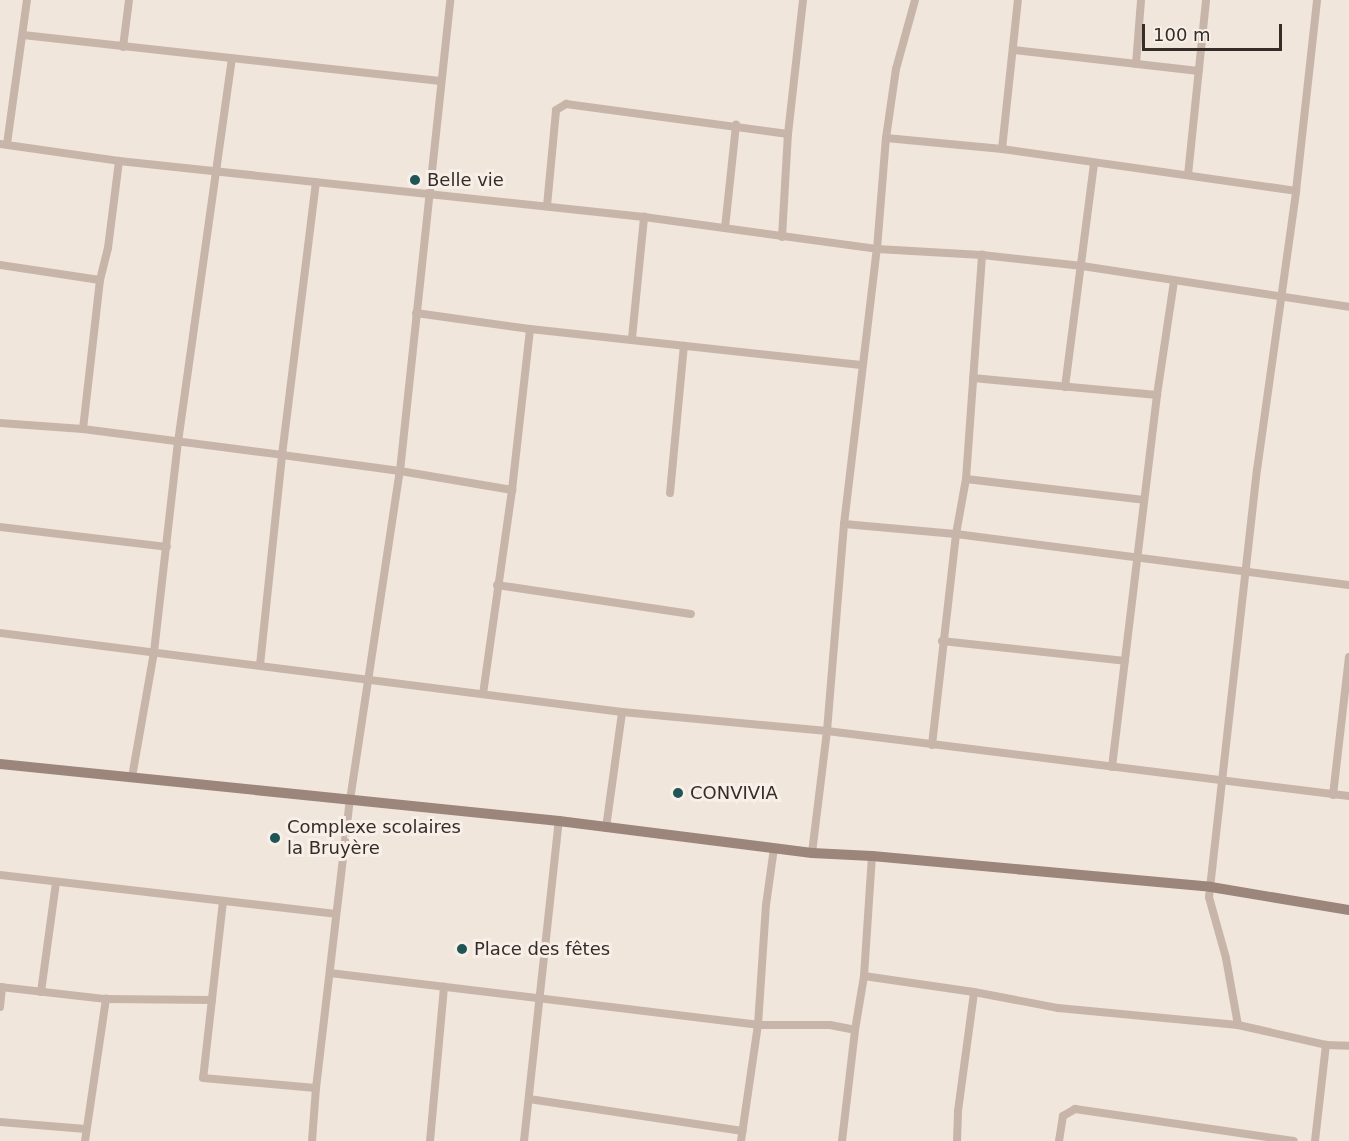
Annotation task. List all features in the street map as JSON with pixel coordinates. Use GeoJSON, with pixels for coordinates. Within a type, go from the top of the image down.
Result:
{"type":"FeatureCollection","features":[{"type":"Feature","properties":{"kind":"street"},"geometry":{"type":"LineString","coordinates":[[27,0],[23,35],[3,144],[119,161],[644,217],[876,249],[982,255],[1082,266],[1349,308]]}},
{"type":"Feature","properties":{"kind":"street"},"geometry":{"type":"LineString","coordinates":[[123,47],[129,0]]}},
{"type":"Feature","properties":{"kind":"street"},"geometry":{"type":"LineString","coordinates":[[312,1141],[316,1088],[350,800],[400,471],[450,0]]}},
{"type":"Feature","properties":{"kind":"street"},"geometry":{"type":"LineString","coordinates":[[782,237],[788,134],[802,0]]}},
{"type":"Feature","properties":{"kind":"street"},"geometry":{"type":"LineString","coordinates":[[812,853],[827,731],[844,524],[876,249],[886,138],[896,69],[915,0]]}},
{"type":"Feature","properties":{"kind":"street"},"geometry":{"type":"LineString","coordinates":[[1002,149],[1018,0]]}},
{"type":"Feature","properties":{"kind":"street"},"geometry":{"type":"LineString","coordinates":[[1136,64],[1142,0]]}},
{"type":"Feature","properties":{"kind":"street"},"geometry":{"type":"LineString","coordinates":[[1188,175],[1206,0]]}},
{"type":"Feature","properties":{"kind":"street"},"geometry":{"type":"LineString","coordinates":[[1238,1025],[1226,958],[1211,906],[1211,887],[1257,470],[1296,190],[1317,0]]}},
{"type":"Feature","properties":{"kind":"street"},"geometry":{"type":"LineString","coordinates":[[23,35],[440,81]]}},
{"type":"Feature","properties":{"kind":"street"},"geometry":{"type":"LineString","coordinates":[[1014,50],[1198,71]]}},
{"type":"Feature","properties":{"kind":"street"},"geometry":{"type":"LineString","coordinates":[[132,777],[154,652],[178,442],[232,59]]}},
{"type":"Feature","properties":{"kind":"street"},"geometry":{"type":"LineString","coordinates":[[547,206],[556,110],[566,104],[736,125],[788,134]]}},
{"type":"Feature","properties":{"kind":"street"},"geometry":{"type":"LineString","coordinates":[[725,228],[736,125]]}},
{"type":"Feature","properties":{"kind":"street"},"geometry":{"type":"LineString","coordinates":[[886,138],[1002,149],[1296,190]]}},
{"type":"Feature","properties":{"kind":"street"},"geometry":{"type":"LineString","coordinates":[[83,429],[100,280],[108,248],[119,161]]}},
{"type":"Feature","properties":{"kind":"street"},"geometry":{"type":"LineString","coordinates":[[1065,387],[1094,163]]}},
{"type":"Feature","properties":{"kind":"street"},"geometry":{"type":"LineString","coordinates":[[260,665],[282,455],[316,182]]}},
{"type":"Feature","properties":{"kind":"street"},"geometry":{"type":"LineString","coordinates":[[632,338],[644,217]]}},
{"type":"Feature","properties":{"kind":"street"},"geometry":{"type":"LineString","coordinates":[[932,746],[942,641],[956,534],[966,479],[982,255]]}},
{"type":"Feature","properties":{"kind":"street"},"geometry":{"type":"LineString","coordinates":[[0,265],[100,280]]}},
{"type":"Feature","properties":{"kind":"street"},"geometry":{"type":"LineString","coordinates":[[1112,767],[1157,395],[1174,281]]}},
{"type":"Feature","properties":{"kind":"street"},"geometry":{"type":"LineString","coordinates":[[416,313],[530,329],[632,338],[684,346],[861,365]]}},
{"type":"Feature","properties":{"kind":"street"},"geometry":{"type":"LineString","coordinates":[[483,694],[497,585],[513,490],[530,329]]}},
{"type":"Feature","properties":{"kind":"street"},"geometry":{"type":"LineString","coordinates":[[670,493],[684,346]]}},
{"type":"Feature","properties":{"kind":"street"},"geometry":{"type":"LineString","coordinates":[[973,378],[1157,395]]}},
{"type":"Feature","properties":{"kind":"street"},"geometry":{"type":"LineString","coordinates":[[0,423],[83,429],[400,471],[513,490]]}},
{"type":"Feature","properties":{"kind":"street"},"geometry":{"type":"LineString","coordinates":[[966,479],[1144,500]]}},
{"type":"Feature","properties":{"kind":"street"},"geometry":{"type":"LineString","coordinates":[[844,524],[956,534],[1137,560],[1349,585]]}},
{"type":"Feature","properties":{"kind":"street"},"geometry":{"type":"LineString","coordinates":[[0,527],[167,547]]}},
{"type":"Feature","properties":{"kind":"street"},"geometry":{"type":"LineString","coordinates":[[497,585],[691,614]]}},
{"type":"Feature","properties":{"kind":"street"},"geometry":{"type":"LineString","coordinates":[[0,633],[622,712],[827,731],[932,746],[1349,796]]}},
{"type":"Feature","properties":{"kind":"street"},"geometry":{"type":"LineString","coordinates":[[942,641],[1125,661]]}},
{"type":"Feature","properties":{"kind":"street"},"geometry":{"type":"LineString","coordinates":[[1333,795],[1349,657]]}},
{"type":"Feature","properties":{"kind":"street"},"geometry":{"type":"LineString","coordinates":[[606,828],[622,712]]}},
{"type":"Feature","properties":{"kind":"street"},"geometry":{"type":"LineString","coordinates":[[0,764],[559,821],[812,853],[872,856],[1211,887],[1349,910]]}},
{"type":"Feature","properties":{"kind":"street"},"geometry":{"type":"LineString","coordinates":[[524,1141],[559,821]]}},
{"type":"Feature","properties":{"kind":"street"},"geometry":{"type":"LineString","coordinates":[[741,1141],[758,1025],[766,905],[774,848]]}},
{"type":"Feature","properties":{"kind":"street"},"geometry":{"type":"LineString","coordinates":[[842,1141],[864,976],[872,856]]}},
{"type":"Feature","properties":{"kind":"street"},"geometry":{"type":"LineString","coordinates":[[0,875],[336,914]]}},
{"type":"Feature","properties":{"kind":"street"},"geometry":{"type":"LineString","coordinates":[[41,992],[56,882]]}},
{"type":"Feature","properties":{"kind":"street"},"geometry":{"type":"LineString","coordinates":[[223,901],[202,1078],[316,1088]]}},
{"type":"Feature","properties":{"kind":"street"},"geometry":{"type":"LineString","coordinates":[[330,973],[758,1025],[830,1025],[855,1030]]}},
{"type":"Feature","properties":{"kind":"street"},"geometry":{"type":"LineString","coordinates":[[864,976],[974,992],[1058,1008],[1238,1025],[1326,1045],[1349,1047]]}},
{"type":"Feature","properties":{"kind":"street"},"geometry":{"type":"LineString","coordinates":[[0,1007],[1,987],[106,999],[212,1000]]}},
{"type":"Feature","properties":{"kind":"street"},"geometry":{"type":"LineString","coordinates":[[430,1141],[444,987]]}},
{"type":"Feature","properties":{"kind":"street"},"geometry":{"type":"LineString","coordinates":[[957,1141],[958,1111],[974,992]]}},
{"type":"Feature","properties":{"kind":"street"},"geometry":{"type":"LineString","coordinates":[[85,1141],[106,999]]}},
{"type":"Feature","properties":{"kind":"street"},"geometry":{"type":"LineString","coordinates":[[1315,1141],[1326,1045]]}},
{"type":"Feature","properties":{"kind":"street"},"geometry":{"type":"LineString","coordinates":[[529,1099],[743,1131]]}},
{"type":"Feature","properties":{"kind":"street"},"geometry":{"type":"LineString","coordinates":[[1059,1141],[1063,1116],[1075,1109],[1294,1141]]}},
{"type":"Feature","properties":{"kind":"street"},"geometry":{"type":"LineString","coordinates":[[0,1122],[86,1129]]}},
{"type":"Feature","properties":{"kind":"place","name":"Belle vie"},"geometry":{"type":"Point","coordinates":[415,180]}},
{"type":"Feature","properties":{"kind":"place","name":"CONVIVIA"},"geometry":{"type":"Point","coordinates":[678,793]}},
{"type":"Feature","properties":{"kind":"place","name":"Complexe scolaires la Bruyère"},"geometry":{"type":"Point","coordinates":[275,838]}},
{"type":"Feature","properties":{"kind":"place","name":"Place des fêtes"},"geometry":{"type":"Point","coordinates":[462,949]}}]}
